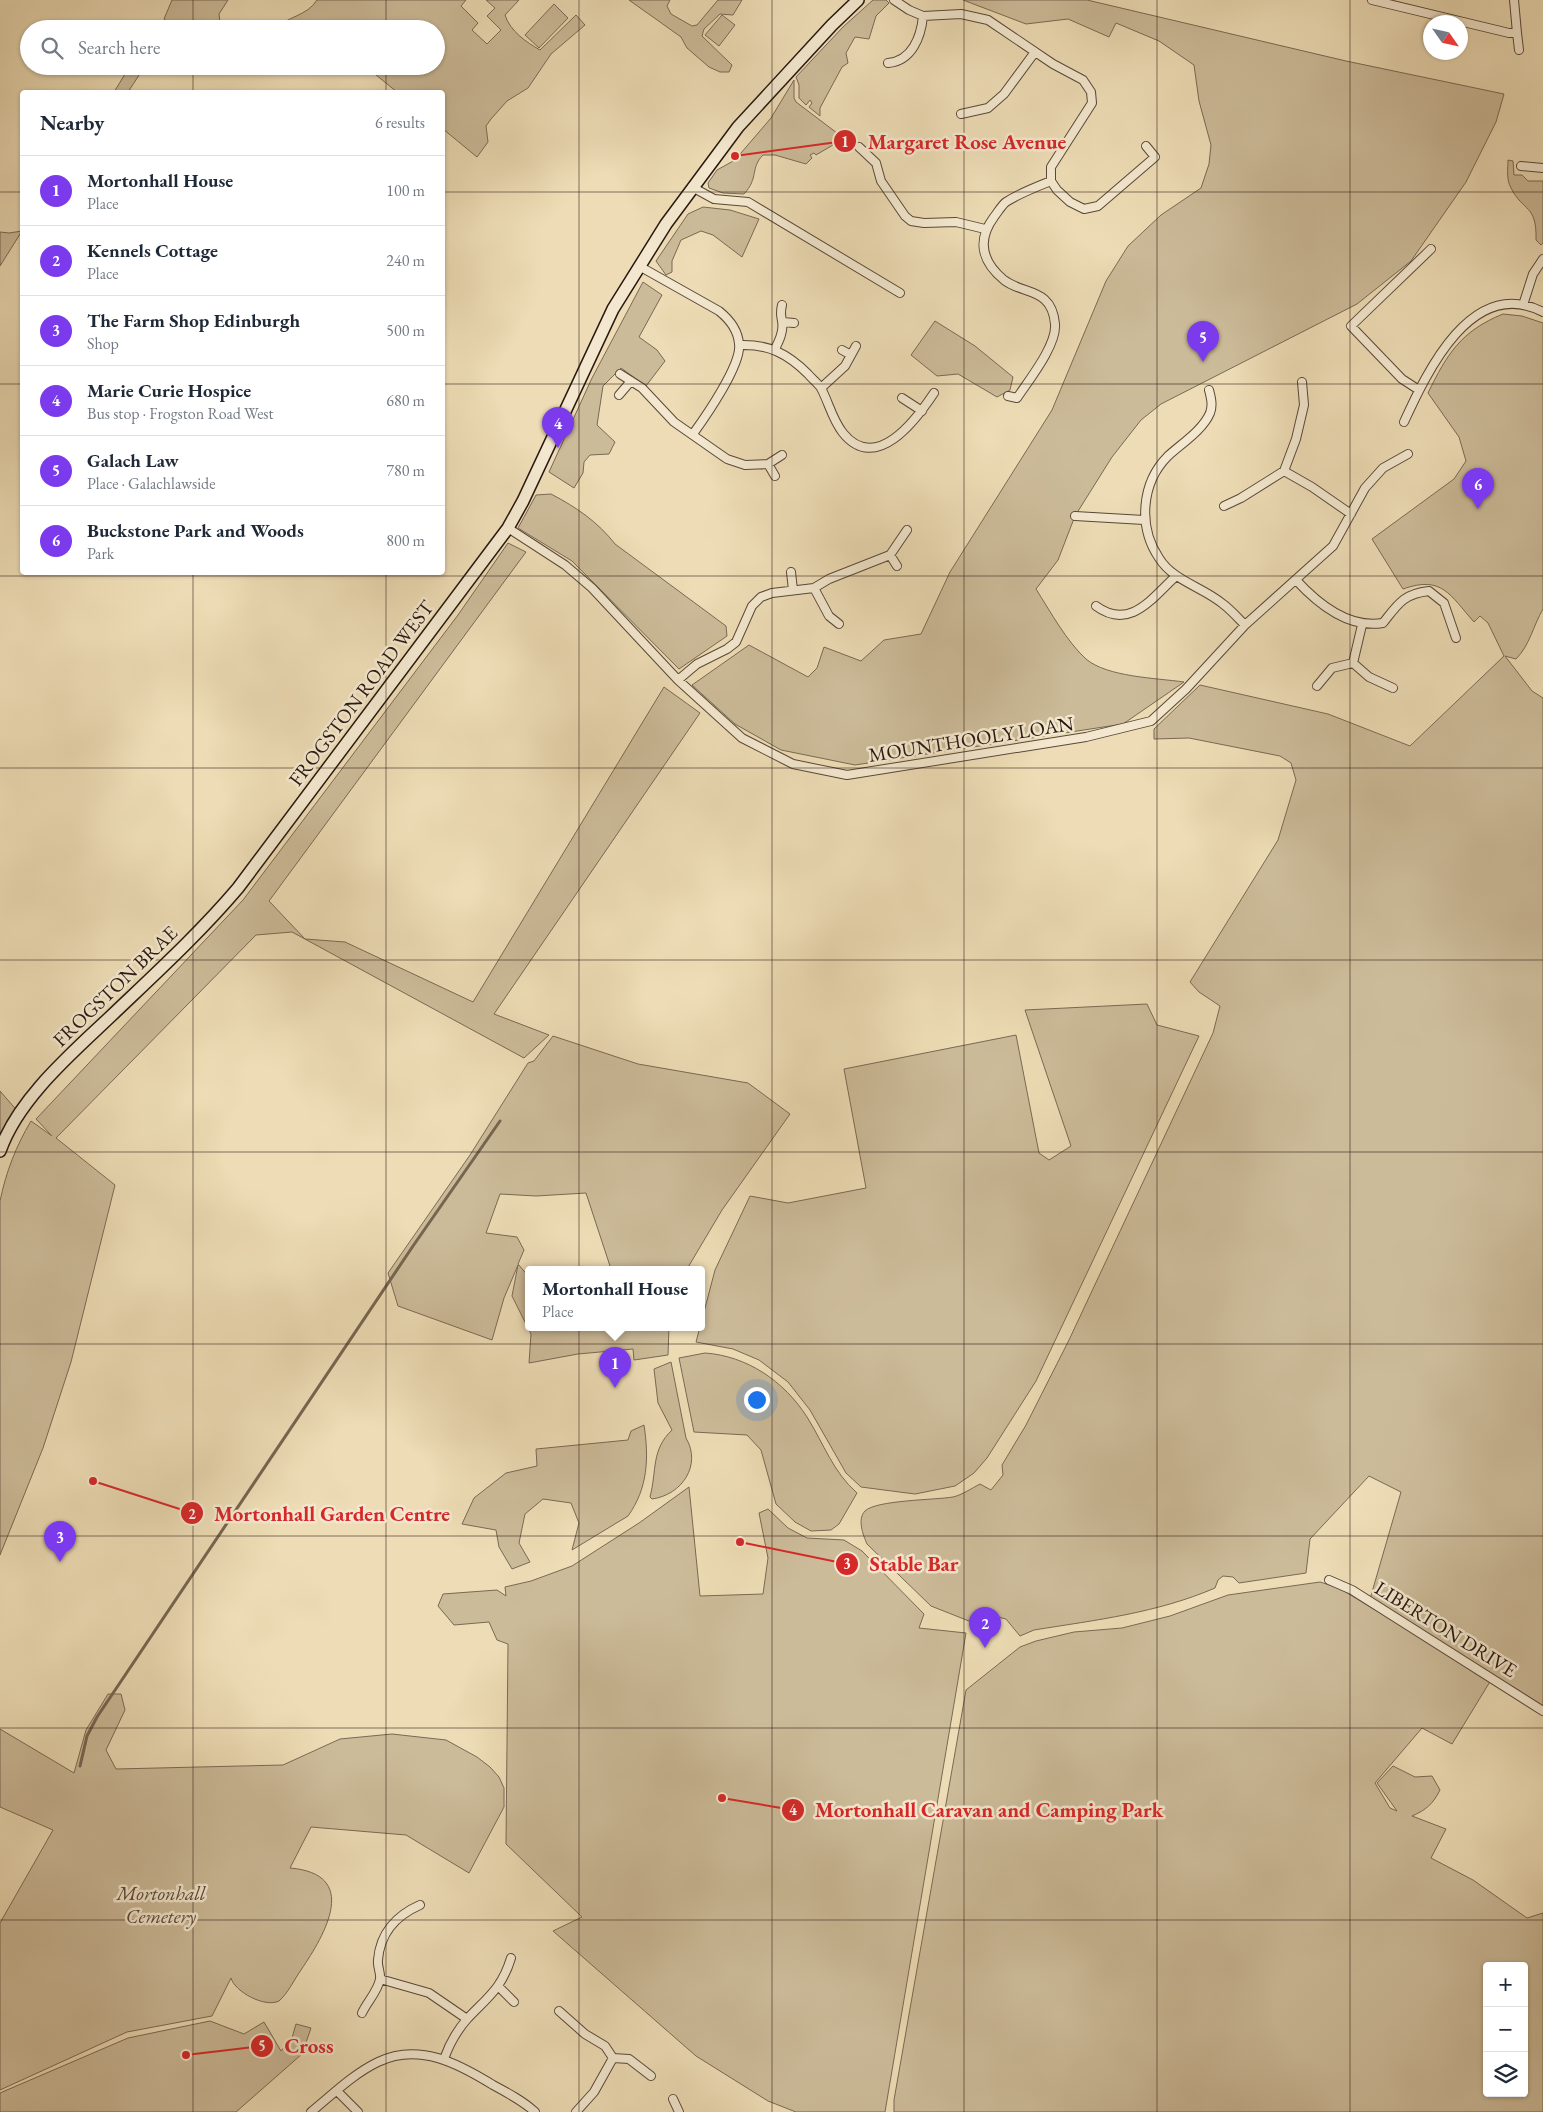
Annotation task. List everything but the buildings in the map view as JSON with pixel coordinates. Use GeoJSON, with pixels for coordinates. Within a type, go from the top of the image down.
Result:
{"type":"FeatureCollection","features":[{"type":"Feature","properties":{"kind":"main road","name":"FROGSTON ROAD WEST"},"geometry":{"type":"LineString","coordinates":[[238,888],[508,528],[524,501],[613,309],[639,266],[692,187],[750,114],[832,25],[858,0]]}},
{"type":"Feature","properties":{"kind":"main road","name":"FROGSTON BRAE"},"geometry":{"type":"LineString","coordinates":[[0,1151],[20,1114],[57,1067],[190,940],[238,888]]}},
{"type":"Feature","properties":{"kind":"street"},"geometry":{"type":"LineString","coordinates":[[894,0],[909,10],[923,16],[961,14],[988,20],[1083,80],[1091,92],[1092,103],[1051,167],[1051,181],[1057,190],[1070,202],[1084,208],[1098,206],[1155,157],[1146,146]]}},
{"type":"Feature","properties":{"kind":"street"},"geometry":{"type":"LineString","coordinates":[[1372,0],[1509,33],[1517,33]]}},
{"type":"Feature","properties":{"kind":"street"},"geometry":{"type":"LineString","coordinates":[[1514,0],[1519,50]]}},
{"type":"Feature","properties":{"kind":"street"},"geometry":{"type":"LineString","coordinates":[[888,63],[905,56],[915,47],[922,33],[923,16]]}},
{"type":"Feature","properties":{"kind":"street"},"geometry":{"type":"LineString","coordinates":[[961,114],[988,108],[1004,94],[1036,52]]}},
{"type":"Feature","properties":{"kind":"street"},"geometry":{"type":"LineString","coordinates":[[859,147],[876,163],[881,182],[905,216],[911,221],[924,223],[956,222],[985,229]]}},
{"type":"Feature","properties":{"kind":"street"},"geometry":{"type":"LineString","coordinates":[[1522,166],[1543,168]]}},
{"type":"Feature","properties":{"kind":"street"},"geometry":{"type":"LineString","coordinates":[[1008,396],[1017,398],[1047,351],[1056,324],[1051,309],[1043,298],[1034,291],[1004,280],[984,252],[982,241],[985,229],[1004,204],[1051,181]]}},
{"type":"Feature","properties":{"kind":"street"},"geometry":{"type":"LineString","coordinates":[[692,187],[714,199],[748,202],[900,293]]}},
{"type":"Feature","properties":{"kind":"street"},"geometry":{"type":"LineString","coordinates":[[1419,390],[1402,380],[1351,326],[1431,248]]}},
{"type":"Feature","properties":{"kind":"street"},"geometry":{"type":"LineString","coordinates":[[1523,305],[1533,274],[1543,259]]}},
{"type":"Feature","properties":{"kind":"street"},"geometry":{"type":"LineString","coordinates":[[639,266],[726,317],[737,333],[740,345],[720,393],[694,434]]}},
{"type":"Feature","properties":{"kind":"street"},"geometry":{"type":"LineString","coordinates":[[775,350],[782,332],[783,322],[779,313],[782,305]]}},
{"type":"Feature","properties":{"kind":"street"},"geometry":{"type":"LineString","coordinates":[[1404,422],[1433,363],[1465,324],[1482,312],[1495,306],[1523,305],[1543,312]]}},
{"type":"Feature","properties":{"kind":"street"},"geometry":{"type":"LineString","coordinates":[[783,322],[794,323]]}},
{"type":"Feature","properties":{"kind":"street"},"geometry":{"type":"LineString","coordinates":[[740,345],[764,346],[775,350],[802,368],[821,388],[833,418],[844,434],[858,445],[867,448],[877,448],[888,444],[922,411],[934,394]]}},
{"type":"Feature","properties":{"kind":"street"},"geometry":{"type":"LineString","coordinates":[[821,388],[845,366],[856,346]]}},
{"type":"Feature","properties":{"kind":"street"},"geometry":{"type":"LineString","coordinates":[[842,350],[851,355]]}},
{"type":"Feature","properties":{"kind":"street"},"geometry":{"type":"LineString","coordinates":[[620,374],[642,388],[674,422],[734,462],[745,465],[768,464],[782,455]]}},
{"type":"Feature","properties":{"kind":"street"},"geometry":{"type":"LineString","coordinates":[[619,395],[631,381]]}},
{"type":"Feature","properties":{"kind":"street"},"geometry":{"type":"LineString","coordinates":[[1224,506],[1241,498],[1284,471],[1296,439],[1304,405],[1302,382]]}},
{"type":"Feature","properties":{"kind":"street"},"geometry":{"type":"LineString","coordinates":[[1209,390],[1212,405],[1210,414],[1203,424],[1166,458],[1156,473],[1149,490],[1144,520],[1159,559],[1176,576],[1223,604],[1245,625]]}},
{"type":"Feature","properties":{"kind":"street"},"geometry":{"type":"LineString","coordinates":[[902,398],[922,411]]}},
{"type":"Feature","properties":{"kind":"street","name":"MOUNTHOOLY LOAN"},"geometry":{"type":"LineString","coordinates":[[508,528],[565,565],[592,588],[678,680],[729,728],[759,749],[792,764],[826,772],[854,774],[1086,737],[1151,721],[1186,689],[1245,625],[1333,546],[1365,488],[1383,468],[1408,454]]}},
{"type":"Feature","properties":{"kind":"street"},"geometry":{"type":"LineString","coordinates":[[768,464],[776,476]]}},
{"type":"Feature","properties":{"kind":"street"},"geometry":{"type":"LineString","coordinates":[[1284,471],[1312,486],[1351,514]]}},
{"type":"Feature","properties":{"kind":"street"},"geometry":{"type":"LineString","coordinates":[[1075,516],[1144,520]]}},
{"type":"Feature","properties":{"kind":"street"},"geometry":{"type":"LineString","coordinates":[[678,680],[697,664],[727,649],[736,642],[752,606],[761,597],[772,592],[814,588],[829,579],[890,555],[907,530]]}},
{"type":"Feature","properties":{"kind":"street"},"geometry":{"type":"LineString","coordinates":[[890,555],[897,566]]}},
{"type":"Feature","properties":{"kind":"street"},"geometry":{"type":"LineString","coordinates":[[791,572],[793,590]]}},
{"type":"Feature","properties":{"kind":"street"},"geometry":{"type":"LineString","coordinates":[[1096,606],[1105,613],[1121,615],[1138,612],[1176,576]]}},
{"type":"Feature","properties":{"kind":"street"},"geometry":{"type":"LineString","coordinates":[[1296,580],[1322,605],[1362,625],[1383,623],[1403,598],[1417,592],[1429,591],[1444,603],[1456,638]]}},
{"type":"Feature","properties":{"kind":"street"},"geometry":{"type":"LineString","coordinates":[[814,588],[828,616],[839,624]]}},
{"type":"Feature","properties":{"kind":"street"},"geometry":{"type":"LineString","coordinates":[[1353,663],[1362,625]]}},
{"type":"Feature","properties":{"kind":"street"},"geometry":{"type":"LineString","coordinates":[[1317,686],[1332,668],[1353,663]]}},
{"type":"Feature","properties":{"kind":"street"},"geometry":{"type":"LineString","coordinates":[[1353,663],[1369,677],[1393,688]]}},
{"type":"Feature","properties":{"kind":"street","name":"LIBERTON DRIVE"},"geometry":{"type":"LineString","coordinates":[[1329,1580],[1352,1590],[1543,1711]]}},
{"type":"Feature","properties":{"kind":"street"},"geometry":{"type":"LineString","coordinates":[[362,2013],[374,1993],[380,1978],[378,1959],[387,1931],[405,1912],[420,1905]]}},
{"type":"Feature","properties":{"kind":"street"},"geometry":{"type":"LineString","coordinates":[[444,2059],[467,2020],[499,1987],[511,1958]]}},
{"type":"Feature","properties":{"kind":"street"},"geometry":{"type":"LineString","coordinates":[[380,1978],[429,1993],[467,2020]]}},
{"type":"Feature","properties":{"kind":"street"},"geometry":{"type":"LineString","coordinates":[[499,1987],[514,2002]]}},
{"type":"Feature","properties":{"kind":"street"},"geometry":{"type":"LineString","coordinates":[[559,2011],[585,2034],[605,2046],[613,2058]]}},
{"type":"Feature","properties":{"kind":"street"},"geometry":{"type":"LineString","coordinates":[[310,2112],[361,2072],[390,2057],[415,2054],[444,2059],[478,2076],[535,2112]]}},
{"type":"Feature","properties":{"kind":"street"},"geometry":{"type":"LineString","coordinates":[[613,2058],[629,2059],[651,2076]]}},
{"type":"Feature","properties":{"kind":"street"},"geometry":{"type":"LineString","coordinates":[[576,2112],[594,2092],[613,2058]]}},
{"type":"Feature","properties":{"kind":"street"},"geometry":{"type":"LineString","coordinates":[[337,2091],[358,2112]]}},
{"type":"Feature","properties":{"kind":"street"},"geometry":{"type":"LineString","coordinates":[[673,2099],[680,2112]]}},
{"type":"Feature","properties":{"kind":"green space"},"geometry":{"type":"Polygon","coordinates":[[[172,0],[228,0],[219,14],[220,20],[164,19],[172,0]]]}},
{"type":"Feature","properties":{"kind":"green space"},"geometry":{"type":"Polygon","coordinates":[[[317,0],[466,0],[461,6],[478,23],[472,30],[487,44],[501,30],[487,16],[495,8],[486,0],[519,0],[505,15],[507,21],[519,36],[540,50],[576,15],[585,25],[551,54],[528,88],[507,101],[491,119],[486,126],[488,142],[477,157],[445,131],[445,90],[395,90],[376,75],[445,75],[445,20],[288,20],[303,13],[317,0]]]}},
{"type":"Feature","properties":{"kind":"green space"},"geometry":{"type":"Polygon","coordinates":[[[629,0],[670,0],[667,6],[671,14],[692,26],[697,25],[718,0],[742,0],[733,15],[720,14],[704,29],[702,36],[732,65],[729,72],[720,72],[709,67],[687,48],[681,37],[629,0]]]}},
{"type":"Feature","properties":{"kind":"green space"},"geometry":{"type":"Polygon","coordinates":[[[873,0],[886,0],[889,3],[876,16],[869,39],[855,37],[846,53],[848,63],[842,67],[820,108],[820,116],[809,107],[812,103],[810,100],[806,105],[799,98],[799,85],[796,77],[843,27],[873,0]]]}},
{"type":"Feature","properties":{"kind":"green space"},"geometry":{"type":"Polygon","coordinates":[[[963,0],[1087,0],[1346,61],[1504,94],[1496,122],[1466,182],[1411,261],[1357,304],[1161,404],[1141,420],[1112,457],[1075,516],[1058,560],[1036,589],[1059,626],[1086,659],[1106,670],[1132,676],[1184,682],[1123,724],[855,765],[781,750],[735,724],[692,685],[749,645],[808,677],[817,668],[824,647],[861,661],[884,640],[921,634],[950,572],[1052,410],[1106,281],[1128,246],[1161,215],[1201,188],[1209,164],[1211,145],[1199,101],[1194,65],[1159,41],[1116,23],[1109,37],[1068,19],[1026,24],[963,0]]]}},
{"type":"Feature","properties":{"kind":"green space"},"geometry":{"type":"Polygon","coordinates":[[[554,4],[568,18],[539,48],[525,35],[554,4]]]}},
{"type":"Feature","properties":{"kind":"green space"},"geometry":{"type":"Polygon","coordinates":[[[722,15],[735,25],[719,46],[705,35],[722,15]]]}},
{"type":"Feature","properties":{"kind":"green space"},"geometry":{"type":"Polygon","coordinates":[[[124,75],[139,75],[129,90],[115,90],[124,75]]]}},
{"type":"Feature","properties":{"kind":"green space"},"geometry":{"type":"Polygon","coordinates":[[[794,80],[794,98],[796,102],[851,146],[838,142],[816,155],[814,153],[810,155],[812,158],[806,164],[775,155],[763,155],[757,164],[749,188],[744,194],[723,193],[709,188],[708,183],[717,170],[735,160],[771,118],[794,80]]]}},
{"type":"Feature","properties":{"kind":"green space"},"geometry":{"type":"Polygon","coordinates":[[[1508,160],[1513,161],[1514,175],[1522,175],[1528,181],[1543,181],[1543,243],[1541,245],[1536,240],[1536,228],[1532,214],[1509,185],[1508,160]]]}},
{"type":"Feature","properties":{"kind":"green space"},"geometry":{"type":"Polygon","coordinates":[[[703,207],[730,210],[759,219],[742,257],[713,235],[701,231],[681,240],[672,261],[672,272],[666,275],[656,261],[688,214],[703,207]]]}},
{"type":"Feature","properties":{"kind":"green space"},"geometry":{"type":"Polygon","coordinates":[[[20,231],[0,266],[0,232],[20,231]]]}},
{"type":"Feature","properties":{"kind":"green space"},"geometry":{"type":"Polygon","coordinates":[[[643,282],[662,295],[639,337],[657,350],[665,361],[646,386],[621,368],[603,386],[597,425],[615,442],[609,454],[590,455],[584,462],[583,473],[574,488],[549,472],[592,378],[643,282]]]}},
{"type":"Feature","properties":{"kind":"green space"},"geometry":{"type":"Polygon","coordinates":[[[1503,314],[1522,316],[1543,323],[1543,609],[1521,654],[1516,659],[1505,656],[1532,691],[1543,698],[1543,1707],[1370,1599],[1401,1492],[1369,1476],[1310,1539],[1306,1573],[1239,1583],[1233,1577],[1223,1576],[1218,1580],[1215,1588],[1171,1604],[1126,1615],[1034,1630],[1020,1636],[1006,1619],[981,1613],[974,1623],[931,1606],[867,1544],[861,1518],[865,1511],[871,1507],[906,1501],[953,1497],[980,1484],[991,1490],[1003,1475],[1002,1465],[1026,1425],[1069,1340],[1213,1033],[1220,1006],[1199,992],[1190,982],[1278,840],[1296,780],[1291,763],[1280,756],[1189,738],[1154,739],[1154,729],[1200,685],[1328,714],[1410,746],[1504,656],[1488,623],[1480,616],[1474,622],[1444,590],[1427,584],[1403,589],[1372,539],[1454,479],[1466,461],[1459,437],[1428,393],[1449,355],[1457,345],[1476,328],[1503,314]]]}},
{"type":"Feature","properties":{"kind":"green space"},"geometry":{"type":"Polygon","coordinates":[[[935,321],[975,346],[1013,377],[1010,390],[997,397],[958,374],[937,376],[911,355],[935,321]]]}},
{"type":"Feature","properties":{"kind":"green space"},"geometry":{"type":"Polygon","coordinates":[[[551,494],[586,516],[615,544],[726,626],[727,636],[679,669],[572,561],[518,528],[536,495],[551,494]]]}},
{"type":"Feature","properties":{"kind":"green space"},"geometry":{"type":"Polygon","coordinates":[[[508,543],[526,552],[269,901],[305,939],[345,942],[473,1002],[664,687],[700,713],[494,1014],[549,1035],[524,1058],[292,932],[256,935],[56,1138],[115,1185],[71,1362],[43,1448],[0,1555],[0,1201],[8,1170],[21,1140],[31,1121],[52,1136],[36,1119],[243,900],[458,615],[508,543]]]}},
{"type":"Feature","properties":{"kind":"green space"},"geometry":{"type":"Polygon","coordinates":[[[1147,1004],[1157,1025],[1199,1036],[1036,1381],[987,1458],[974,1473],[955,1486],[915,1494],[861,1487],[846,1473],[810,1410],[788,1382],[759,1360],[733,1349],[696,1342],[699,1331],[705,1331],[705,1308],[715,1270],[750,1196],[788,1203],[866,1188],[844,1069],[1016,1035],[1039,1153],[1049,1160],[1071,1146],[1025,1010],[1147,1004]]]}},
{"type":"Feature","properties":{"kind":"green space"},"geometry":{"type":"Polygon","coordinates":[[[553,1036],[638,1064],[748,1083],[790,1114],[722,1210],[689,1266],[610,1266],[586,1193],[536,1196],[500,1194],[486,1233],[517,1237],[524,1250],[518,1264],[525,1272],[525,1322],[512,1296],[518,1265],[504,1298],[492,1340],[398,1306],[388,1273],[470,1155],[528,1063],[534,1061],[553,1036]]]}},
{"type":"Feature","properties":{"kind":"green space"},"geometry":{"type":"Polygon","coordinates":[[[0,1091],[20,1114],[0,1151],[0,1091]]]}},
{"type":"Feature","properties":{"kind":"green space"},"geometry":{"type":"Polygon","coordinates":[[[530,1331],[669,1331],[668,1355],[634,1360],[633,1349],[578,1354],[529,1363],[531,1334],[530,1331]]]}},
{"type":"Feature","properties":{"kind":"green space"},"geometry":{"type":"Polygon","coordinates":[[[705,1353],[735,1359],[750,1365],[776,1382],[798,1404],[835,1467],[857,1493],[839,1524],[831,1530],[811,1531],[795,1522],[776,1504],[761,1450],[747,1435],[694,1432],[679,1358],[705,1353]]]}},
{"type":"Feature","properties":{"kind":"green space"},"geometry":{"type":"Polygon","coordinates":[[[671,1362],[686,1438],[692,1458],[686,1477],[680,1485],[672,1492],[652,1499],[650,1497],[658,1453],[665,1438],[672,1430],[658,1403],[654,1369],[671,1362]]]}},
{"type":"Feature","properties":{"kind":"green space"},"geometry":{"type":"Polygon","coordinates":[[[644,1425],[645,1472],[640,1495],[635,1505],[628,1516],[572,1550],[579,1523],[571,1503],[543,1499],[525,1514],[519,1543],[530,1562],[512,1569],[499,1547],[496,1530],[462,1524],[474,1498],[506,1473],[537,1466],[536,1449],[628,1440],[631,1431],[644,1425]]]}},
{"type":"Feature","properties":{"kind":"green space"},"geometry":{"type":"Polygon","coordinates":[[[689,1487],[700,1596],[763,1594],[768,1558],[759,1513],[768,1509],[788,1528],[807,1538],[844,1540],[862,1551],[924,1614],[919,1628],[966,1633],[885,2112],[796,2112],[768,2101],[696,2056],[553,1931],[582,1917],[506,1844],[508,1644],[497,1640],[489,1622],[454,1625],[438,1606],[443,1594],[497,1590],[506,1596],[505,1587],[531,1581],[572,1566],[639,1523],[689,1487]]]}},
{"type":"Feature","properties":{"kind":"green space"},"geometry":{"type":"Polygon","coordinates":[[[1320,1582],[1339,1588],[1491,1680],[1452,1744],[1422,1728],[1375,1783],[1390,1808],[1397,1811],[1377,1783],[1393,1766],[1415,1777],[1432,1776],[1440,1790],[1429,1806],[1412,1816],[1446,1829],[1431,1858],[1473,1880],[1527,1918],[1543,1913],[1543,2112],[894,2112],[894,2100],[966,1690],[1020,1647],[1036,1641],[1074,1632],[1122,1628],[1170,1616],[1228,1595],[1320,1582]]]}},
{"type":"Feature","properties":{"kind":"green space","name":"Mortonhall Cemetery"},"geometry":{"type":"Polygon","coordinates":[[[108,1694],[121,1694],[125,1710],[106,1750],[116,1769],[283,1765],[340,1739],[392,1734],[446,1740],[477,1757],[499,1777],[504,1788],[504,1807],[469,1873],[406,1835],[311,1827],[290,1868],[312,1873],[325,1881],[331,1893],[331,1907],[320,1939],[291,1986],[279,2001],[273,2003],[266,2002],[251,1997],[238,1988],[231,1978],[212,2016],[127,2032],[0,2090],[0,1923],[53,1830],[0,1807],[0,1729],[74,1773],[86,1730],[108,1694]]]}},
{"type":"Feature","properties":{"kind":"green space"},"geometry":{"type":"Polygon","coordinates":[[[210,2021],[244,2034],[264,2022],[281,2051],[292,2038],[296,2024],[311,2028],[302,2054],[236,2112],[0,2112],[0,2093],[128,2038],[210,2021]]]}},
{"type":"Feature","properties":{"kind":"waterway"},"geometry":{"type":"LineString","coordinates":[[80,1766],[87,1736],[97,1717],[413,1246],[500,1121]]}},
{"type":"Feature","properties":{"kind":"place","name":"Margaret Rose Avenue"},"geometry":{"type":"Point","coordinates":[735,156]}},
{"type":"Feature","properties":{"kind":"place","name":"Galach Law"},"geometry":{"type":"Point","coordinates":[1203,362]}},
{"type":"Feature","properties":{"kind":"place","name":"Marie Curie Hospice"},"geometry":{"type":"Point","coordinates":[558,448]}},
{"type":"Feature","properties":{"kind":"place","name":"Buckstone Park and Woods"},"geometry":{"type":"Point","coordinates":[1478,509]}},
{"type":"Feature","properties":{"kind":"place","name":"Mortonhall House"},"geometry":{"type":"Point","coordinates":[615,1388]}},
{"type":"Feature","properties":{"kind":"place","name":"Mortonhall Garden Centre"},"geometry":{"type":"Point","coordinates":[93,1481]}},
{"type":"Feature","properties":{"kind":"place","name":"Stable Bar"},"geometry":{"type":"Point","coordinates":[740,1542]}},
{"type":"Feature","properties":{"kind":"place","name":"The Farm Shop Edinburgh"},"geometry":{"type":"Point","coordinates":[60,1562]}},
{"type":"Feature","properties":{"kind":"place","name":"Kennels Cottage"},"geometry":{"type":"Point","coordinates":[985,1648]}},
{"type":"Feature","properties":{"kind":"place","name":"Mortonhall Caravan and Camping Park"},"geometry":{"type":"Point","coordinates":[722,1798]}},
{"type":"Feature","properties":{"kind":"place","name":"Cross"},"geometry":{"type":"Point","coordinates":[186,2055]}}]}
